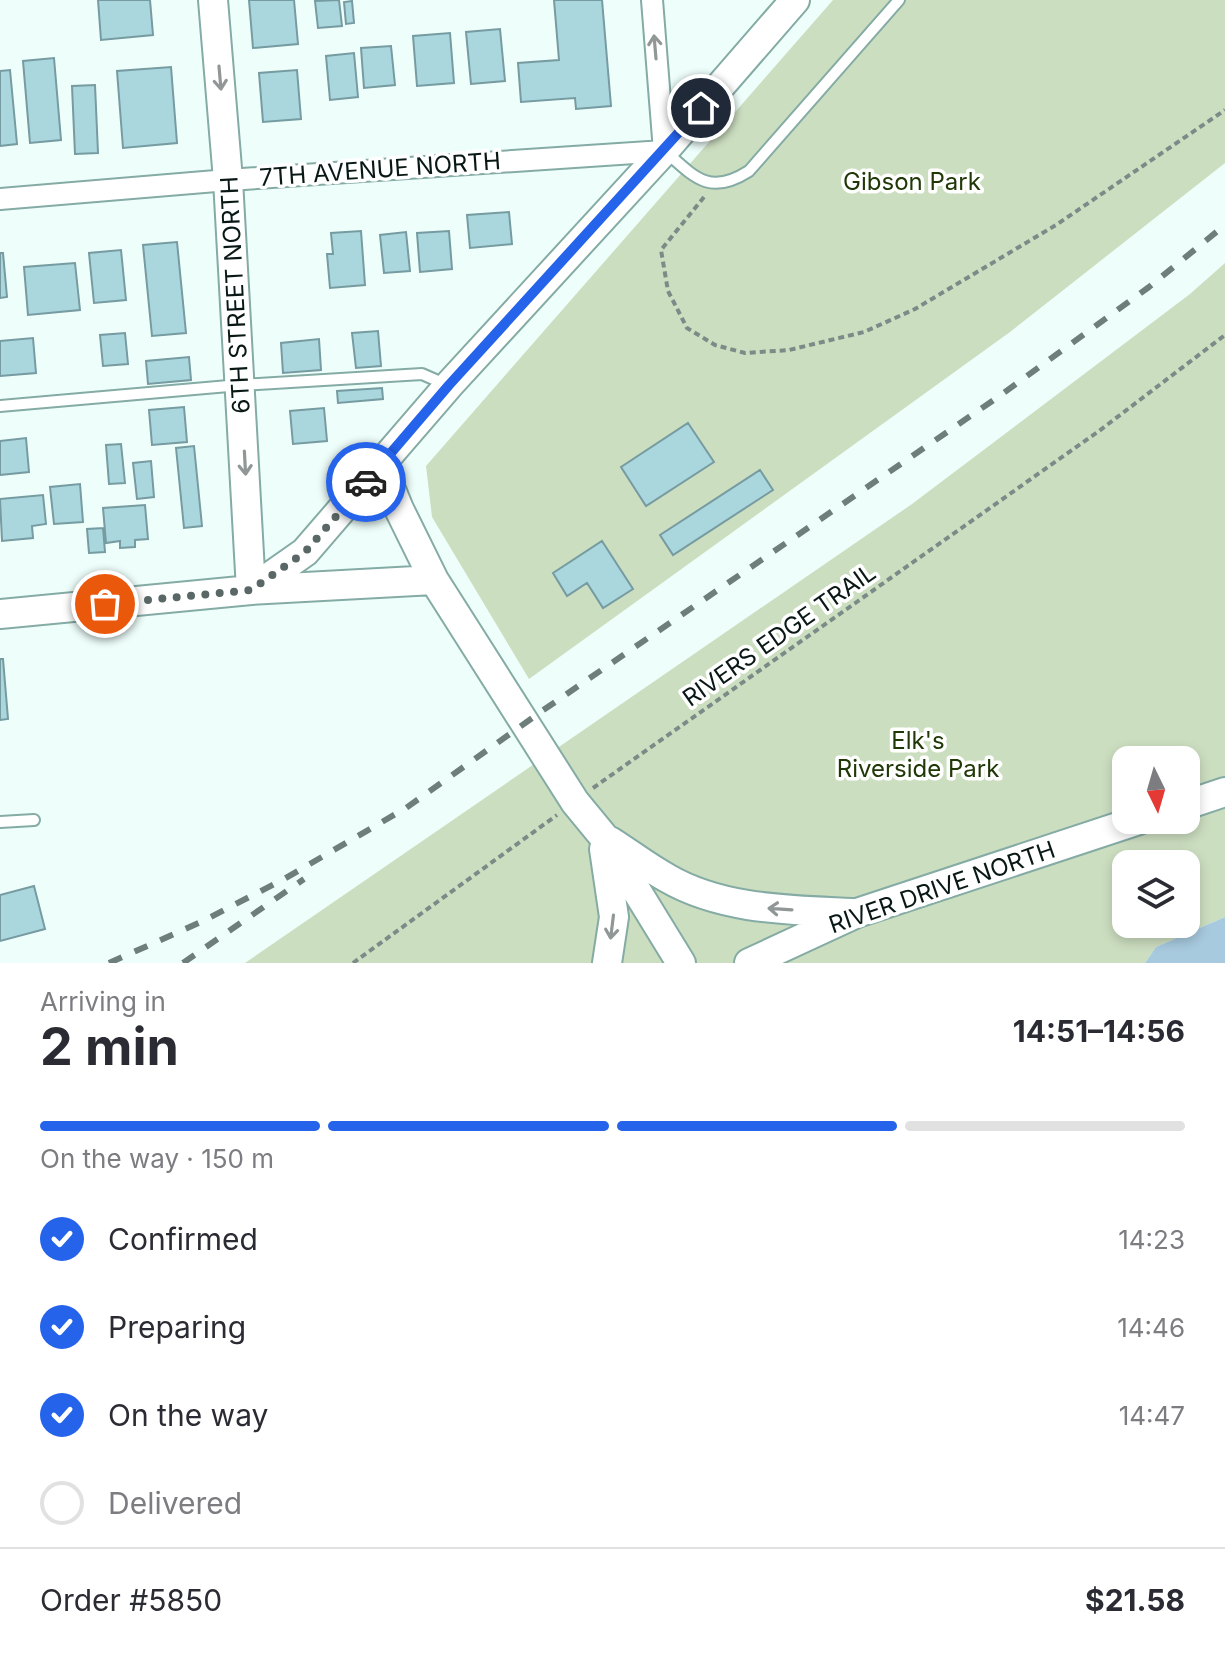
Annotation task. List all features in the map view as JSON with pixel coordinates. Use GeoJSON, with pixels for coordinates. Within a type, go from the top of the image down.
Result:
{"type":"FeatureCollection","features":[{"type":"Feature","properties":{"kind":"street","name":"6TH STREET NORTH"},"geometry":{"type":"LineString","coordinates":[[213,0],[228,180],[251,590]]}},
{"type":"Feature","properties":{"kind":"street"},"geometry":{"type":"LineString","coordinates":[[652,0],[664,151]]}},
{"type":"Feature","properties":{"kind":"street"},"geometry":{"type":"LineString","coordinates":[[251,590],[305,552],[449,385],[664,151],[795,0]]}},
{"type":"Feature","properties":{"kind":"street","name":"7TH AVENUE NORTH"},"geometry":{"type":"LineString","coordinates":[[0,199],[228,180],[664,151]]}},
{"type":"Feature","properties":{"kind":"street"},"geometry":{"type":"LineString","coordinates":[[381,465],[434,580],[575,802],[603,836],[681,963]]}},
{"type":"Feature","properties":{"kind":"street"},"geometry":{"type":"LineString","coordinates":[[0,614],[251,590],[434,580]]}},
{"type":"Feature","properties":{"kind":"street"},"geometry":{"type":"LineString","coordinates":[[1200,800],[1225,792]]}},
{"type":"Feature","properties":{"kind":"street","name":"RIVER DRIVE NORTH"},"geometry":{"type":"LineString","coordinates":[[749,963],[857,913],[1112,829]]}},
{"type":"Feature","properties":{"kind":"street"},"geometry":{"type":"LineString","coordinates":[[603,836],[669,880],[722,900],[771,909],[857,913]]}},
{"type":"Feature","properties":{"kind":"street"},"geometry":{"type":"LineString","coordinates":[[603,836],[614,917],[607,963]]}},
{"type":"Feature","properties":{"kind":"lane"},"geometry":{"type":"LineString","coordinates":[[664,151],[691,174],[714,184],[732,182],[749,171],[899,0]]}},
{"type":"Feature","properties":{"kind":"lane"},"geometry":{"type":"LineString","coordinates":[[0,406],[240,385],[422,374],[449,385]]}},
{"type":"Feature","properties":{"kind":"lane"},"geometry":{"type":"LineString","coordinates":[[0,822],[34,820]]}},
{"type":"Feature","properties":{"kind":"path"},"geometry":{"type":"LineString","coordinates":[[714,184],[661,250],[668,291],[687,328],[715,345],[745,353],[789,350],[864,332],[915,309],[1099,198],[1225,110]]}},
{"type":"Feature","properties":{"kind":"path","name":"RIVERS EDGE TRAIL"},"geometry":{"type":"LineString","coordinates":[[353,963],[1099,431],[1225,335]]}},
{"type":"Feature","properties":{"kind":"green space","name":"Gibson Park"},"geometry":{"type":"Polygon","coordinates":[[[833,0],[1225,0],[1225,163],[1010,332],[529,679],[432,517],[426,466],[833,0]]]}},
{"type":"Feature","properties":{"kind":"green space","name":"Elk's Riverside Park"},"geometry":{"type":"Polygon","coordinates":[[[1225,263],[1225,917],[1200,928],[1200,850],[1112,850],[1112,938],[1177,938],[1156,947],[1145,963],[245,963],[912,504],[1190,294],[1225,263]]]}},
{"type":"Feature","properties":{"kind":"water"},"geometry":{"type":"Polygon","coordinates":[[[1225,917],[1225,963],[1145,963],[1156,947],[1177,938],[1200,938],[1200,928],[1225,917]]]}},
{"type":"Feature","properties":{"kind":"building"},"geometry":{"type":"Polygon","coordinates":[[[98,0],[150,0],[153,35],[101,40],[98,0]]]}},
{"type":"Feature","properties":{"kind":"building"},"geometry":{"type":"Polygon","coordinates":[[[249,0],[294,0],[298,44],[253,48],[249,0]]]}},
{"type":"Feature","properties":{"kind":"building"},"geometry":{"type":"Polygon","coordinates":[[[339,0],[342,26],[318,28],[315,1],[339,0]]]}},
{"type":"Feature","properties":{"kind":"building"},"geometry":{"type":"Polygon","coordinates":[[[554,0],[602,0],[611,106],[576,109],[575,98],[521,102],[518,63],[559,60],[554,0]]]}},
{"type":"Feature","properties":{"kind":"building"},"geometry":{"type":"Polygon","coordinates":[[[352,1],[354,23],[346,24],[344,2],[352,1]]]}},
{"type":"Feature","properties":{"kind":"building"},"geometry":{"type":"Polygon","coordinates":[[[500,29],[505,81],[471,84],[466,32],[500,29]]]}},
{"type":"Feature","properties":{"kind":"building"},"geometry":{"type":"Polygon","coordinates":[[[450,33],[454,83],[417,86],[413,36],[450,33]]]}},
{"type":"Feature","properties":{"kind":"building"},"geometry":{"type":"Polygon","coordinates":[[[391,46],[395,85],[364,88],[361,48],[391,46]]]}},
{"type":"Feature","properties":{"kind":"building"},"geometry":{"type":"Polygon","coordinates":[[[354,53],[358,97],[330,100],[326,56],[354,53]]]}},
{"type":"Feature","properties":{"kind":"building"},"geometry":{"type":"Polygon","coordinates":[[[54,58],[61,140],[30,143],[23,61],[54,58]]]}},
{"type":"Feature","properties":{"kind":"building"},"geometry":{"type":"Polygon","coordinates":[[[171,67],[177,143],[123,148],[117,71],[171,67]]]}},
{"type":"Feature","properties":{"kind":"building"},"geometry":{"type":"Polygon","coordinates":[[[10,70],[17,144],[0,146],[0,71],[10,70]]]}},
{"type":"Feature","properties":{"kind":"building"},"geometry":{"type":"Polygon","coordinates":[[[297,70],[301,119],[263,122],[259,73],[297,70]]]}},
{"type":"Feature","properties":{"kind":"building"},"geometry":{"type":"Polygon","coordinates":[[[95,85],[98,153],[75,154],[72,86],[95,85]]]}},
{"type":"Feature","properties":{"kind":"building"},"geometry":{"type":"Polygon","coordinates":[[[509,212],[512,244],[470,248],[467,215],[509,212]]]}},
{"type":"Feature","properties":{"kind":"building"},"geometry":{"type":"Polygon","coordinates":[[[361,231],[365,285],[330,288],[327,254],[333,254],[331,233],[361,231]]]}},
{"type":"Feature","properties":{"kind":"building"},"geometry":{"type":"Polygon","coordinates":[[[449,231],[452,269],[420,272],[417,233],[449,231]]]}},
{"type":"Feature","properties":{"kind":"building"},"geometry":{"type":"Polygon","coordinates":[[[406,232],[410,271],[384,273],[380,235],[406,232]]]}},
{"type":"Feature","properties":{"kind":"building"},"geometry":{"type":"Polygon","coordinates":[[[177,242],[186,333],[152,336],[143,245],[177,242]]]}},
{"type":"Feature","properties":{"kind":"building"},"geometry":{"type":"Polygon","coordinates":[[[121,250],[126,300],[94,303],[89,253],[121,250]]]}},
{"type":"Feature","properties":{"kind":"building"},"geometry":{"type":"Polygon","coordinates":[[[0,253],[3,253],[7,297],[0,298],[0,253]]]}},
{"type":"Feature","properties":{"kind":"building"},"geometry":{"type":"Polygon","coordinates":[[[75,263],[80,310],[28,315],[24,267],[75,263]]]}},
{"type":"Feature","properties":{"kind":"building"},"geometry":{"type":"Polygon","coordinates":[[[378,331],[381,366],[356,368],[352,333],[378,331]]]}},
{"type":"Feature","properties":{"kind":"building"},"geometry":{"type":"Polygon","coordinates":[[[125,333],[128,364],[103,366],[100,335],[125,333]]]}},
{"type":"Feature","properties":{"kind":"building"},"geometry":{"type":"Polygon","coordinates":[[[33,338],[36,373],[0,376],[0,341],[33,338]]]}},
{"type":"Feature","properties":{"kind":"building"},"geometry":{"type":"Polygon","coordinates":[[[319,339],[321,370],[283,373],[281,343],[319,339]]]}},
{"type":"Feature","properties":{"kind":"building"},"geometry":{"type":"Polygon","coordinates":[[[189,357],[191,380],[148,384],[146,361],[189,357]]]}},
{"type":"Feature","properties":{"kind":"building"},"geometry":{"type":"Polygon","coordinates":[[[382,388],[383,399],[338,403],[337,391],[382,388]]]}},
{"type":"Feature","properties":{"kind":"building"},"geometry":{"type":"Polygon","coordinates":[[[184,407],[187,442],[152,445],[149,410],[184,407]]]}},
{"type":"Feature","properties":{"kind":"building"},"geometry":{"type":"Polygon","coordinates":[[[324,408],[327,441],[293,444],[290,411],[324,408]]]}},
{"type":"Feature","properties":{"kind":"building"},"geometry":{"type":"Polygon","coordinates":[[[688,423],[714,462],[646,506],[621,467],[688,423]]]}},
{"type":"Feature","properties":{"kind":"building"},"geometry":{"type":"Polygon","coordinates":[[[26,438],[29,472],[0,475],[0,441],[26,438]]]}},
{"type":"Feature","properties":{"kind":"building"},"geometry":{"type":"Polygon","coordinates":[[[121,444],[125,483],[109,484],[106,445],[121,444]]]}},
{"type":"Feature","properties":{"kind":"building"},"geometry":{"type":"Polygon","coordinates":[[[194,446],[202,526],[184,528],[176,448],[194,446]]]}},
{"type":"Feature","properties":{"kind":"building"},"geometry":{"type":"Polygon","coordinates":[[[151,461],[154,497],[137,499],[133,463],[151,461]]]}},
{"type":"Feature","properties":{"kind":"building"},"geometry":{"type":"Polygon","coordinates":[[[760,470],[773,490],[673,555],[660,535],[760,470]]]}},
{"type":"Feature","properties":{"kind":"building"},"geometry":{"type":"Polygon","coordinates":[[[80,484],[83,522],[54,524],[50,487],[80,484]]]}},
{"type":"Feature","properties":{"kind":"building"},"geometry":{"type":"Polygon","coordinates":[[[43,495],[46,524],[32,526],[33,538],[2,541],[0,499],[43,495]]]}},
{"type":"Feature","properties":{"kind":"building"},"geometry":{"type":"Polygon","coordinates":[[[145,505],[148,539],[135,540],[135,547],[120,548],[120,541],[106,543],[103,508],[145,505]]]}},
{"type":"Feature","properties":{"kind":"building"},"geometry":{"type":"Polygon","coordinates":[[[103,528],[105,552],[89,553],[87,529],[103,528]]]}},
{"type":"Feature","properties":{"kind":"building"},"geometry":{"type":"Polygon","coordinates":[[[602,541],[633,589],[603,608],[587,583],[567,596],[553,573],[602,541]]]}},
{"type":"Feature","properties":{"kind":"building"},"geometry":{"type":"Polygon","coordinates":[[[0,659],[3,659],[8,719],[0,720],[0,659]]]}},
{"type":"Feature","properties":{"kind":"building"},"geometry":{"type":"Polygon","coordinates":[[[34,886],[45,929],[0,941],[0,895],[34,886]]]}},
{"type":"Feature","properties":{"kind":"railway"},"geometry":{"type":"LineString","coordinates":[[109,963],[201,922],[284,879],[406,808],[998,397],[1149,287],[1225,225]]}},
{"type":"Feature","properties":{"kind":"railway"},"geometry":{"type":"LineString","coordinates":[[183,963],[304,879]]}},
{"type":"Feature","properties":{"kind":"way so far"},"geometry":{"type":"LineString","coordinates":[[105,604],[251,590],[305,552],[366,482]]}},
{"type":"Feature","properties":{"kind":"route"},"geometry":{"type":"LineString","coordinates":[[366,482],[449,385],[701,108]]}}]}
